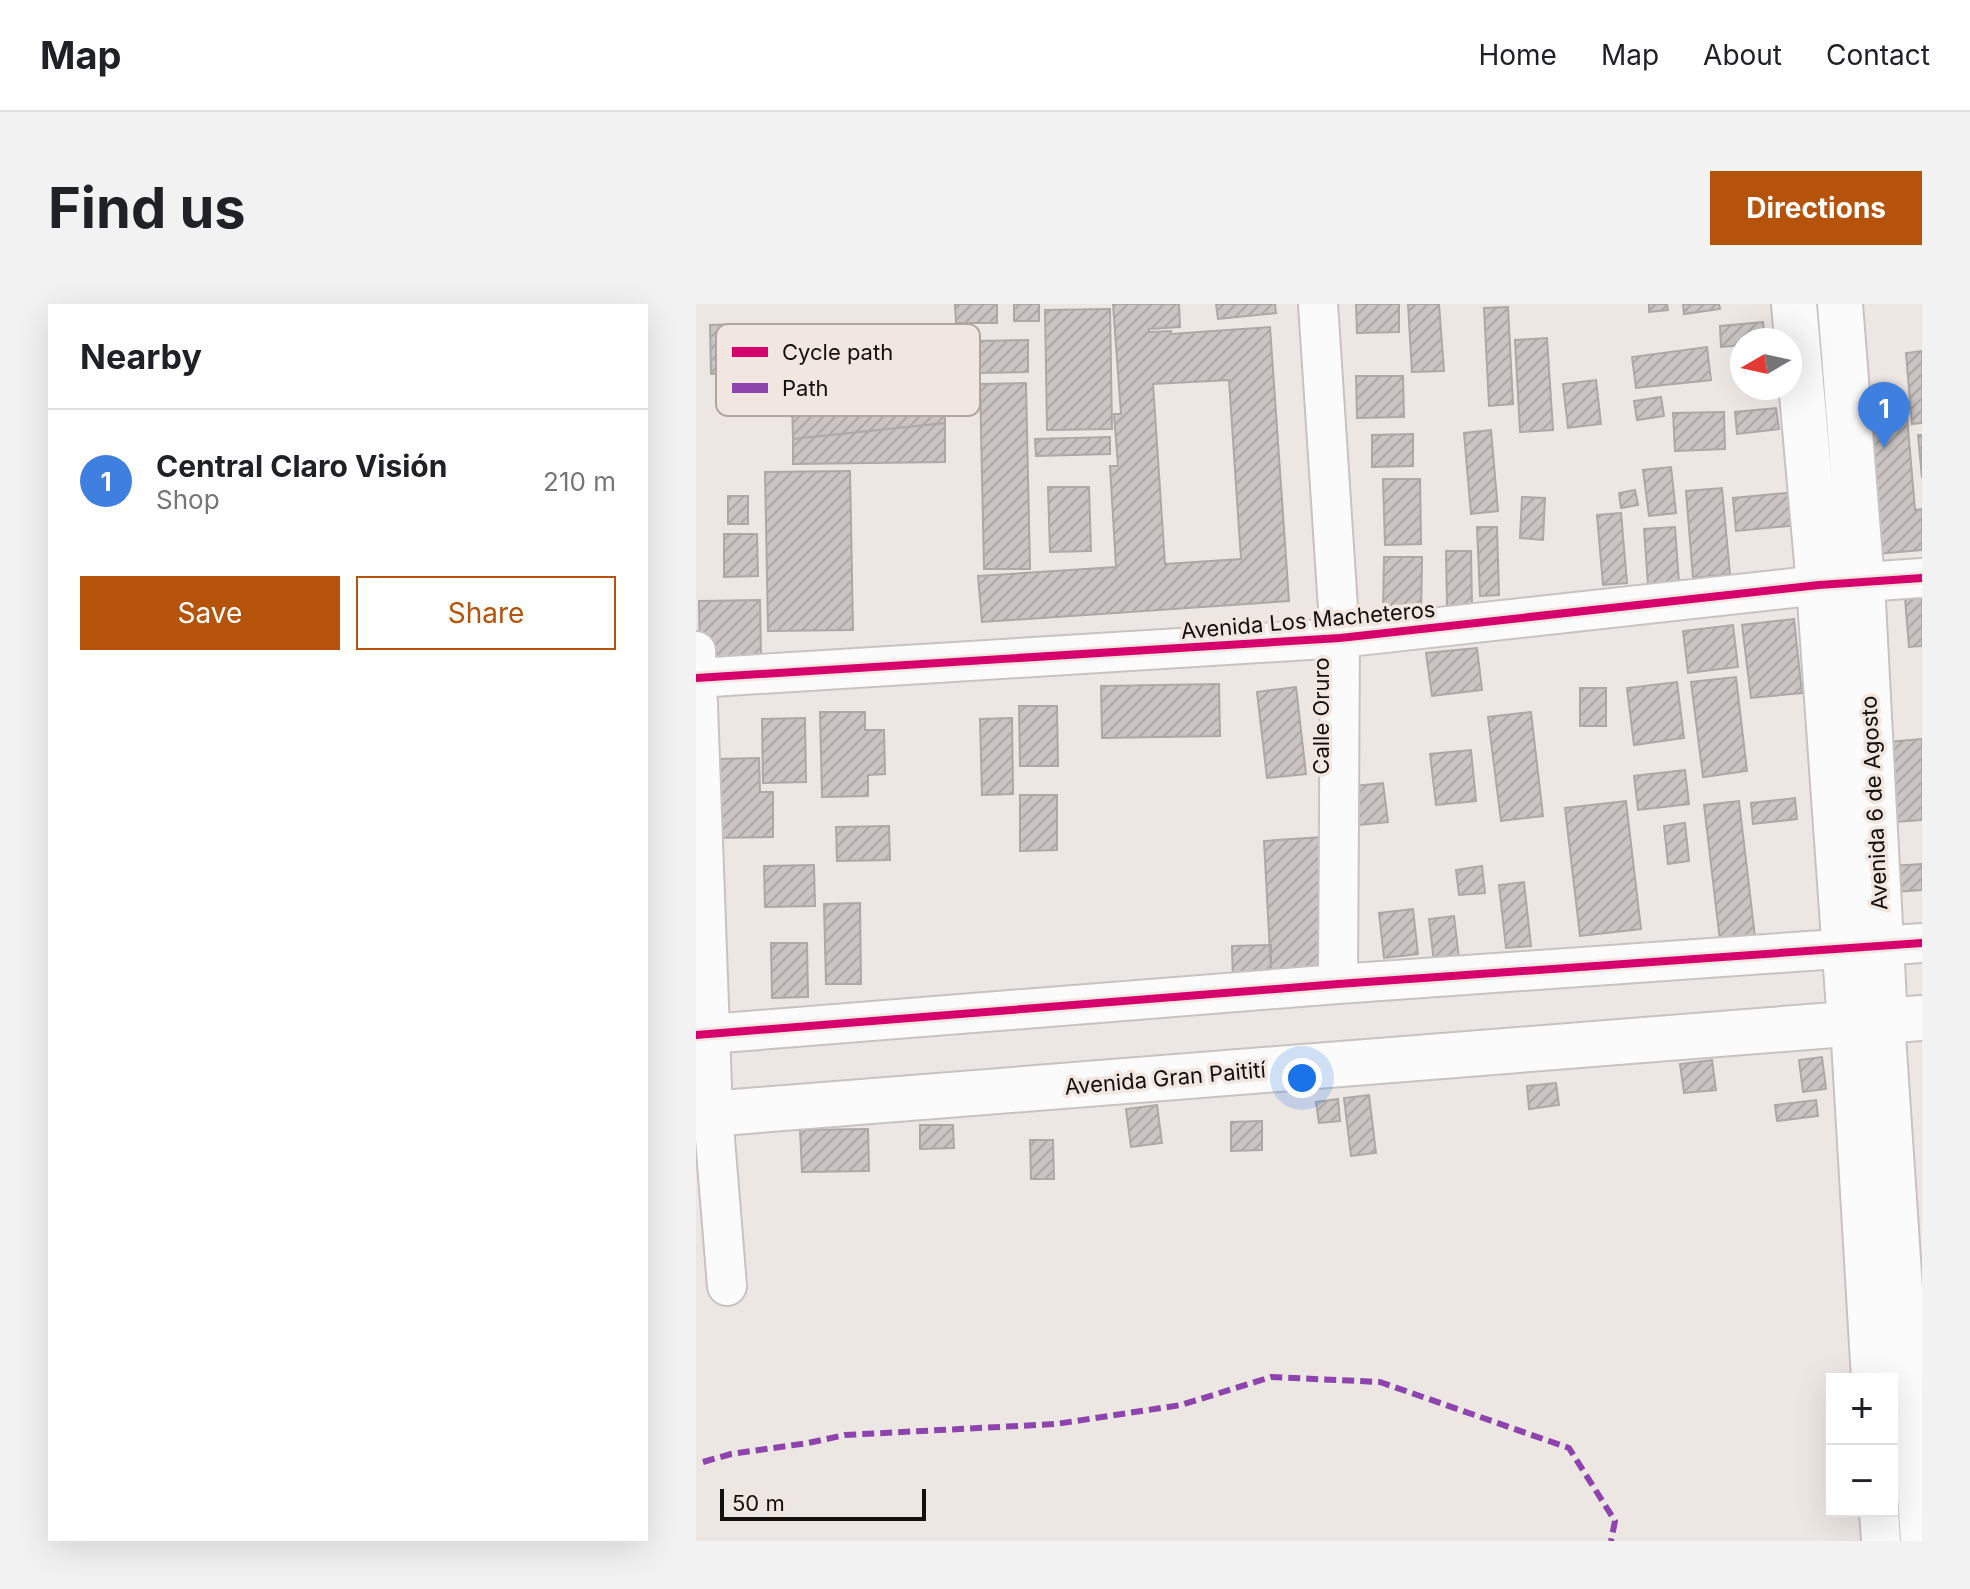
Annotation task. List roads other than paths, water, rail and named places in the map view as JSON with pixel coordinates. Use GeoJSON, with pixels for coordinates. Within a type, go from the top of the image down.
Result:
{"type":"FeatureCollection","features":[{"type":"Feature","properties":{"kind":"main road","name":"Avenida 6 de Agosto"},"geometry":{"type":"LineString","coordinates":[[1794,304],[1819,585],[1882,945]]}},
{"type":"Feature","properties":{"kind":"main road","name":"Avenida 6 de Agosto"},"geometry":{"type":"LineString","coordinates":[[1840,304],[1862,583],[1886,1021]]}},
{"type":"Feature","properties":{"kind":"main road","name":"Avenida Gran Paitití"},"geometry":{"type":"LineString","coordinates":[[705,1115],[1886,1021]]}},
{"type":"Feature","properties":{"kind":"street","name":"Calle Oruro"},"geometry":{"type":"LineString","coordinates":[[1318,304],[1340,638],[1338,984]]}},
{"type":"Feature","properties":{"kind":"street","name":"Avenida Los Macheteros"},"geometry":{"type":"LineString","coordinates":[[696,669],[1340,638],[1819,585],[1922,578]]}},
{"type":"Feature","properties":{"kind":"street"},"geometry":{"type":"LineString","coordinates":[[696,669],[705,1115],[727,1286]]}},
{"type":"Feature","properties":{"kind":"street"},"geometry":{"type":"LineString","coordinates":[[703,1034],[1882,945]]}},
{"type":"Feature","properties":{"kind":"street","name":"Avenida 6 de Agosto"},"geometry":{"type":"LineString","coordinates":[[1886,1021],[1920,1541]]}},
{"type":"Feature","properties":{"kind":"street","name":"Avenida 6 de Agosto"},"geometry":{"type":"LineString","coordinates":[[1871,1371],[1886,1021]]}},
{"type":"Feature","properties":{"kind":"street"},"geometry":{"type":"LineString","coordinates":[[1871,1371],[1908,1363]]}},
{"type":"Feature","properties":{"kind":"street"},"geometry":{"type":"LineString","coordinates":[[1879,1517],[1881,1541]]}},
{"type":"Feature","properties":{"kind":"place","name":"Central Claro Visión"},"geometry":{"type":"Point","coordinates":[1884,448]}}]}
